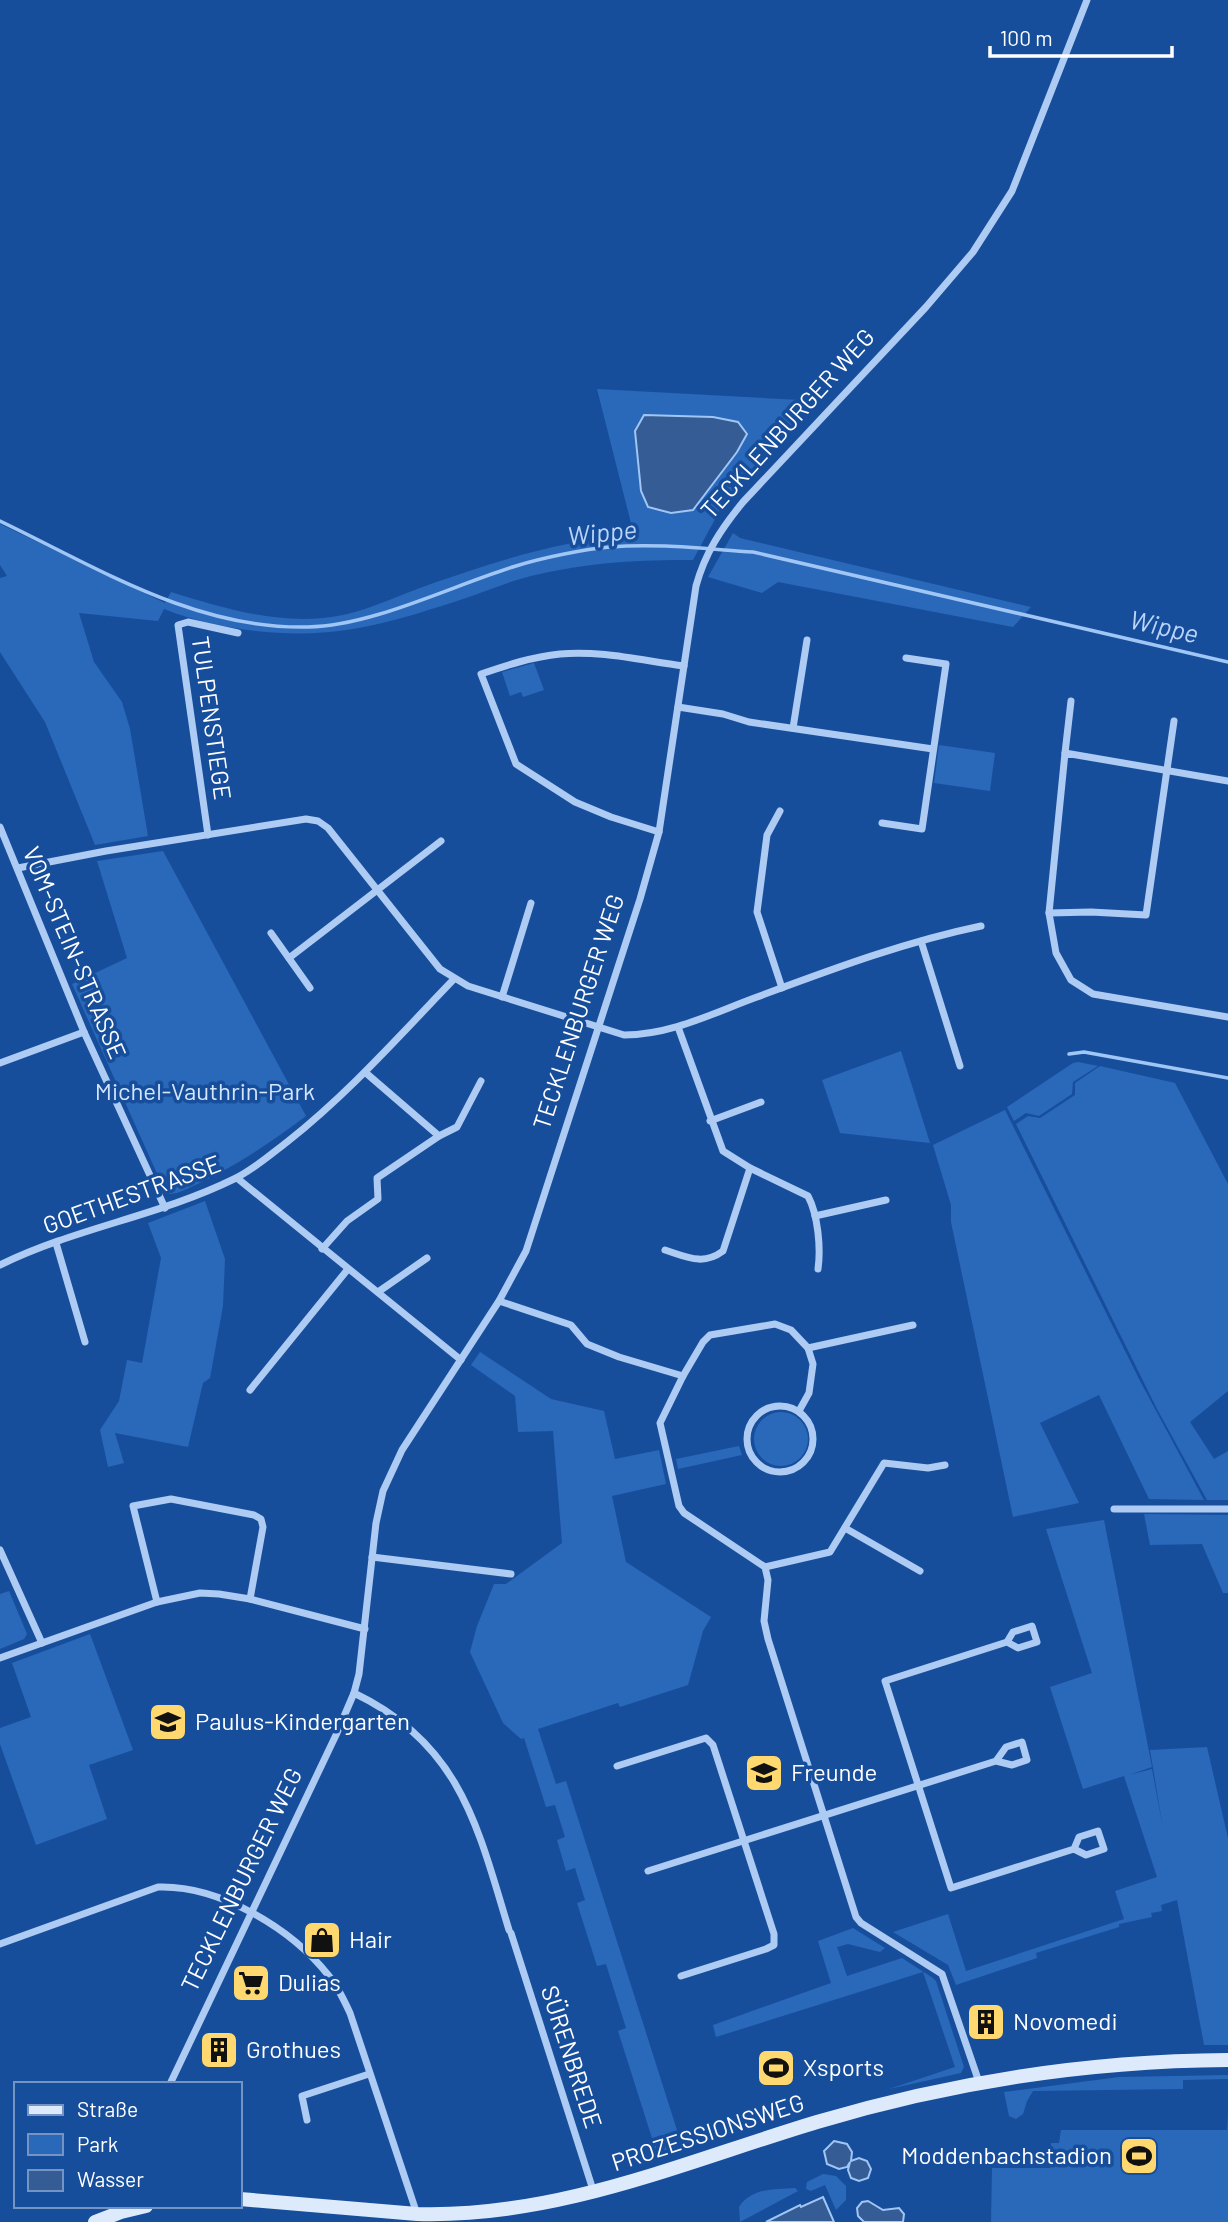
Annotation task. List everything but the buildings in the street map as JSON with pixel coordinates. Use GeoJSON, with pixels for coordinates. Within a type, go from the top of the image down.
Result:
{"type":"FeatureCollection","features":[{"type":"Feature","properties":{"kind":"street","name":"TECKLENBURGER WEG"},"geometry":{"type":"LineString","coordinates":[[171,2082],[354,1693],[365,1629],[376,1522],[383,1492],[393,1468],[401,1450],[499,1301],[526,1251],[659,832],[702,564],[720,531],[743,502],[926,307],[973,253],[1012,191],[1087,0]]}},
{"type":"Feature","properties":{"kind":"street","name":"TULPENSTIEGE"},"geometry":{"type":"LineString","coordinates":[[208,835],[178,625],[188,622],[238,633]]}},
{"type":"Feature","properties":{"kind":"street"},"geometry":{"type":"LineString","coordinates":[[793,728],[807,640]]}},
{"type":"Feature","properties":{"kind":"street"},"geometry":{"type":"LineString","coordinates":[[659,832],[575,802],[516,764],[481,674],[519,661],[562,654],[598,655],[684,666]]}},
{"type":"Feature","properties":{"kind":"street"},"geometry":{"type":"LineString","coordinates":[[882,823],[922,829],[946,664],[906,658]]}},
{"type":"Feature","properties":{"kind":"street"},"geometry":{"type":"LineString","coordinates":[[1071,701],[1049,913],[1056,953],[1071,980],[1093,994],[1228,1017]]}},
{"type":"Feature","properties":{"kind":"street"},"geometry":{"type":"LineString","coordinates":[[678,707],[933,749]]}},
{"type":"Feature","properties":{"kind":"street"},"geometry":{"type":"LineString","coordinates":[[1049,913],[1146,915],[1174,722]]}},
{"type":"Feature","properties":{"kind":"street"},"geometry":{"type":"LineString","coordinates":[[1065,753],[1228,781]]}},
{"type":"Feature","properties":{"kind":"street"},"geometry":{"type":"LineString","coordinates":[[780,811],[767,835],[757,912],[782,988]]}},
{"type":"Feature","properties":{"kind":"street"},"geometry":{"type":"LineString","coordinates":[[18,868],[106,850],[306,819],[318,821],[328,828],[440,969],[454,979],[624,1035],[646,1035],[678,1027],[921,941],[981,926]]}},
{"type":"Feature","properties":{"kind":"street","name":"VOM-STEIN-STRASSE"},"geometry":{"type":"LineString","coordinates":[[0,827],[84,1032],[165,1208]]}},
{"type":"Feature","properties":{"kind":"street"},"geometry":{"type":"LineString","coordinates":[[289,958],[441,841]]}},
{"type":"Feature","properties":{"kind":"street"},"geometry":{"type":"LineString","coordinates":[[502,997],[531,903]]}},
{"type":"Feature","properties":{"kind":"street"},"geometry":{"type":"LineString","coordinates":[[271,933],[310,988]]}},
{"type":"Feature","properties":{"kind":"street"},"geometry":{"type":"LineString","coordinates":[[921,941],[960,1066]]}},
{"type":"Feature","properties":{"kind":"street","name":"GOETHESTRASSE"},"geometry":{"type":"LineString","coordinates":[[0,1265],[56,1243],[165,1208],[237,1178],[315,1120],[366,1073],[454,979]]}},
{"type":"Feature","properties":{"kind":"street"},"geometry":{"type":"LineString","coordinates":[[678,1027],[710,1121],[723,1150],[750,1168],[808,1196],[815,1216],[821,1253],[818,1269]]}},
{"type":"Feature","properties":{"kind":"street"},"geometry":{"type":"LineString","coordinates":[[0,1063],[84,1032]]}},
{"type":"Feature","properties":{"kind":"street"},"geometry":{"type":"LineString","coordinates":[[366,1073],[439,1136]]}},
{"type":"Feature","properties":{"kind":"street"},"geometry":{"type":"LineString","coordinates":[[322,1249],[347,1221],[377,1199],[377,1178],[457,1127],[481,1081]]}},
{"type":"Feature","properties":{"kind":"street"},"geometry":{"type":"LineString","coordinates":[[710,1121],[761,1102]]}},
{"type":"Feature","properties":{"kind":"street"},"geometry":{"type":"LineString","coordinates":[[665,1250],[705,1261],[723,1251],[750,1168]]}},
{"type":"Feature","properties":{"kind":"street"},"geometry":{"type":"LineString","coordinates":[[237,1178],[461,1360]]}},
{"type":"Feature","properties":{"kind":"street"},"geometry":{"type":"LineString","coordinates":[[815,1216],[886,1200]]}},
{"type":"Feature","properties":{"kind":"street"},"geometry":{"type":"LineString","coordinates":[[56,1243],[85,1342]]}},
{"type":"Feature","properties":{"kind":"street"},"geometry":{"type":"LineString","coordinates":[[378,1292],[427,1258]]}},
{"type":"Feature","properties":{"kind":"street"},"geometry":{"type":"LineString","coordinates":[[250,1390],[348,1269]]}},
{"type":"Feature","properties":{"kind":"street"},"geometry":{"type":"LineString","coordinates":[[499,1301],[571,1325],[587,1344],[597,1349],[683,1376]]}},
{"type":"Feature","properties":{"kind":"street"},"geometry":{"type":"LineString","coordinates":[[799,1411],[809,1393],[813,1364],[808,1348],[791,1330],[782,1325],[722,1331],[710,1335],[683,1376],[660,1423],[679,1506],[684,1513],[765,1567],[768,1580],[764,1621],[768,1639],[856,1916],[861,1923],[942,1974],[979,2082]]}},
{"type":"Feature","properties":{"kind":"street"},"geometry":{"type":"LineString","coordinates":[[808,1348],[913,1325]]}},
{"type":"Feature","properties":{"kind":"street"},"geometry":{"type":"LineString","coordinates":[[776,1405],[799,1411],[808,1419],[813,1430],[811,1454],[804,1463],[784,1472],[772,1472],[761,1467],[748,1448],[749,1425],[765,1409],[776,1405]]}},
{"type":"Feature","properties":{"kind":"street"},"geometry":{"type":"LineString","coordinates":[[765,1567],[824,1555],[834,1547],[884,1463],[928,1468],[946,1465]]}},
{"type":"Feature","properties":{"kind":"street"},"geometry":{"type":"LineString","coordinates":[[157,1602],[133,1506],[171,1499],[254,1515],[261,1519],[263,1527],[250,1600]]}},
{"type":"Feature","properties":{"kind":"street"},"geometry":{"type":"LineString","coordinates":[[1114,1509],[1228,1509]]}},
{"type":"Feature","properties":{"kind":"street"},"geometry":{"type":"LineString","coordinates":[[845,1528],[920,1571]]}},
{"type":"Feature","properties":{"kind":"street"},"geometry":{"type":"LineString","coordinates":[[0,1550],[42,1643]]}},
{"type":"Feature","properties":{"kind":"street"},"geometry":{"type":"LineString","coordinates":[[372,1557],[511,1574]]}},
{"type":"Feature","properties":{"kind":"street"},"geometry":{"type":"LineString","coordinates":[[0,1658],[157,1602],[200,1593],[250,1600],[365,1629]]}},
{"type":"Feature","properties":{"kind":"street"},"geometry":{"type":"LineString","coordinates":[[1007,1642],[885,1681],[951,1888],[1074,1849]]}},
{"type":"Feature","properties":{"kind":"street","name":"SÜRENBREDE"},"geometry":{"type":"LineString","coordinates":[[354,1693],[373,1702],[407,1728],[433,1753],[454,1779],[477,1826],[594,2193]]}},
{"type":"Feature","properties":{"kind":"street"},"geometry":{"type":"LineString","coordinates":[[617,1766],[706,1738],[713,1745],[774,1934],[774,1945],[681,1976]]}},
{"type":"Feature","properties":{"kind":"street"},"geometry":{"type":"LineString","coordinates":[[648,1871],[996,1761]]}},
{"type":"Feature","properties":{"kind":"street"},"geometry":{"type":"LineString","coordinates":[[0,1944],[158,1887],[178,1886],[201,1891],[266,1921],[292,1940],[331,1978],[350,2013],[417,2214]]}},
{"type":"Feature","properties":{"kind":"street","name":"PROZESSIONSWEG"},"geometry":{"type":"LineString","coordinates":[[242,2199],[417,2214],[480,2212],[594,2193],[816,2122],[880,2104],[979,2082],[1114,2064],[1228,2060]]}},
{"type":"Feature","properties":{"kind":"street"},"geometry":{"type":"LineString","coordinates":[[307,2120],[302,2096],[369,2074]]}},
{"type":"Feature","properties":{"kind":"street"},"geometry":{"type":"LineString","coordinates":[[95,2222],[130,2208]]}},
{"type":"Feature","properties":{"kind":"green space"},"geometry":{"type":"Polygon","coordinates":[[[597,389],[818,401],[721,508],[693,560],[616,562],[560,570],[518,580],[401,618],[324,633],[254,631],[207,622],[164,609],[158,621],[79,613],[94,662],[122,702],[130,729],[148,836],[95,845],[45,722],[0,652],[0,578],[7,576],[0,565],[0,524],[165,603],[171,592],[234,610],[299,619],[343,615],[375,606],[454,576],[529,553],[579,542],[634,535],[597,389]],[[644,415],[693,510],[714,480],[738,422],[713,417],[644,415]]]}},
{"type":"Feature","properties":{"kind":"green space"},"geometry":{"type":"Polygon","coordinates":[[[733,533],[740,538],[1031,607],[1013,627],[778,582],[762,593],[708,577],[733,533]]]}},
{"type":"Feature","properties":{"kind":"green space"},"geometry":{"type":"Polygon","coordinates":[[[534,663],[544,690],[523,697],[521,692],[510,696],[502,672],[534,663]]]}},
{"type":"Feature","properties":{"kind":"green space"},"geometry":{"type":"Polygon","coordinates":[[[939,745],[995,753],[990,791],[934,783],[939,745]]]}},
{"type":"Feature","properties":{"kind":"green space","name":"Michel-Vauthrin-Park"},"geometry":{"type":"Polygon","coordinates":[[[163,851],[306,1116],[228,1168],[177,1193],[169,1194],[164,1189],[72,984],[127,958],[97,861],[163,851]]]}},
{"type":"Feature","properties":{"kind":"green space"},"geometry":{"type":"Polygon","coordinates":[[[901,1051],[930,1143],[840,1133],[822,1080],[901,1051]]]}},
{"type":"Feature","properties":{"kind":"green space"},"geometry":{"type":"Polygon","coordinates":[[[1078,1062],[1098,1066],[1073,1082],[1072,1094],[1039,1116],[1026,1113],[1014,1121],[1007,1107],[1078,1062]]]}},
{"type":"Feature","properties":{"kind":"green space"},"geometry":{"type":"Polygon","coordinates":[[[1100,1066],[1175,1083],[1228,1184],[1228,1391],[1190,1422],[1214,1459],[1228,1451],[1228,1500],[1207,1500],[1157,1409],[1016,1124],[1028,1116],[1040,1118],[1075,1095],[1075,1083],[1100,1066]]]}},
{"type":"Feature","properties":{"kind":"green space"},"geometry":{"type":"Polygon","coordinates":[[[1005,1110],[1139,1379],[1204,1500],[1149,1499],[1099,1395],[1040,1423],[1079,1503],[1013,1517],[951,1222],[951,1205],[933,1145],[1005,1110]]]}},
{"type":"Feature","properties":{"kind":"green space"},"geometry":{"type":"Polygon","coordinates":[[[205,1201],[225,1259],[223,1306],[210,1378],[203,1383],[188,1447],[115,1433],[124,1463],[108,1467],[100,1430],[119,1401],[127,1360],[142,1363],[161,1258],[148,1223],[205,1201]]]}},
{"type":"Feature","properties":{"kind":"green space"},"geometry":{"type":"Polygon","coordinates":[[[480,1352],[551,1399],[604,1411],[615,1459],[659,1450],[666,1484],[612,1496],[626,1562],[711,1617],[703,1631],[688,1685],[620,1707],[618,1703],[538,1729],[556,1784],[566,1781],[683,2149],[658,2157],[618,2031],[626,2028],[606,1964],[597,1966],[577,1903],[585,1900],[575,1868],[566,1871],[557,1840],[565,1837],[555,1805],[546,1807],[524,1738],[521,1739],[503,1723],[470,1652],[494,1584],[506,1584],[562,1543],[553,1431],[518,1432],[515,1396],[471,1365],[480,1352]]]}},
{"type":"Feature","properties":{"kind":"green space"},"geometry":{"type":"Polygon","coordinates":[[[786,1412],[796,1416],[804,1424],[808,1439],[804,1454],[796,1462],[776,1466],[766,1462],[758,1454],[754,1434],[758,1424],[766,1416],[786,1412]]]}},
{"type":"Feature","properties":{"kind":"green space"},"geometry":{"type":"Polygon","coordinates":[[[739,1446],[742,1455],[678,1469],[676,1459],[739,1446]]]}},
{"type":"Feature","properties":{"kind":"green space"},"geometry":{"type":"Polygon","coordinates":[[[1144,1514],[1228,1515],[1228,1593],[1223,1593],[1202,1544],[1150,1545],[1144,1514]]]}},
{"type":"Feature","properties":{"kind":"green space"},"geometry":{"type":"Polygon","coordinates":[[[1104,1520],[1152,1767],[1129,1775],[1152,1769],[1163,1828],[1150,1750],[1207,1747],[1228,1838],[1228,2045],[1204,2045],[1177,1900],[1161,1905],[1162,1911],[1151,1913],[1152,1917],[1119,1924],[1119,1927],[1036,1953],[1037,1958],[956,1985],[948,1965],[893,1932],[948,1914],[966,1971],[1124,1919],[1115,1891],[1157,1877],[1124,1776],[1083,1789],[1050,1687],[1092,1673],[1046,1529],[1104,1520]]]}},
{"type":"Feature","properties":{"kind":"green space"},"geometry":{"type":"Polygon","coordinates":[[[9,1591],[27,1634],[24,1639],[0,1649],[0,1594],[9,1591]]]}},
{"type":"Feature","properties":{"kind":"green space"},"geometry":{"type":"Polygon","coordinates":[[[90,1634],[133,1750],[89,1765],[107,1819],[36,1845],[0,1744],[0,1728],[31,1717],[12,1663],[90,1634]]]}},
{"type":"Feature","properties":{"kind":"green space"},"geometry":{"type":"Polygon","coordinates":[[[853,1928],[885,1948],[880,1952],[848,1944],[837,1947],[847,1976],[902,1958],[933,1978],[936,1981],[964,2067],[961,2073],[889,2089],[955,2067],[923,1972],[716,2037],[713,2025],[831,1983],[818,1941],[853,1928]]]}},
{"type":"Feature","properties":{"kind":"green space"},"geometry":{"type":"Polygon","coordinates":[[[1228,2075],[1228,2079],[1183,2080],[1183,2089],[1033,2091],[1023,2114],[1016,2119],[1009,2116],[1004,2092],[1119,2077],[1228,2075]]]}},
{"type":"Feature","properties":{"kind":"green space","name":"Moddenbachstadion"},"geometry":{"type":"Polygon","coordinates":[[[1228,2112],[1228,2222],[991,2222],[992,2168],[1050,2168],[1051,2143],[1059,2143],[1061,2130],[1227,2130],[1228,2112]]]}},
{"type":"Feature","properties":{"kind":"green space"},"geometry":{"type":"Polygon","coordinates":[[[823,2174],[836,2176],[846,2186],[846,2200],[836,2210],[825,2185],[811,2191],[806,2189],[807,2182],[823,2174]]]}},
{"type":"Feature","properties":{"kind":"green space"},"geometry":{"type":"Polygon","coordinates":[[[795,2188],[798,2191],[740,2222],[739,2207],[750,2196],[764,2191],[795,2188]]]}},
{"type":"Feature","properties":{"kind":"water"},"geometry":{"type":"Polygon","coordinates":[[[644,415],[713,417],[738,422],[747,434],[737,452],[693,510],[671,513],[648,507],[641,491],[635,431],[644,415]]]}},
{"type":"Feature","properties":{"kind":"water"},"geometry":{"type":"Polygon","coordinates":[[[834,2141],[847,2144],[852,2152],[851,2161],[859,2158],[867,2161],[871,2169],[868,2178],[859,2181],[851,2178],[848,2170],[850,2162],[847,2167],[839,2169],[827,2164],[824,2151],[834,2141]]]}},
{"type":"Feature","properties":{"kind":"water"},"geometry":{"type":"Polygon","coordinates":[[[823,2197],[834,2222],[766,2222],[800,2205],[801,2207],[823,2197]]]}},
{"type":"Feature","properties":{"kind":"water"},"geometry":{"type":"Polygon","coordinates":[[[868,2201],[883,2210],[899,2208],[904,2214],[903,2222],[864,2222],[858,2216],[857,2208],[862,2202],[868,2201]]]}},
{"type":"Feature","properties":{"kind":"waterway","name":"Wippe"},"geometry":{"type":"LineString","coordinates":[[0,521],[149,593],[226,618],[267,625],[308,627],[359,620],[538,560],[600,548],[664,546],[753,552],[1228,662]]}},
{"type":"Feature","properties":{"kind":"waterway"},"geometry":{"type":"LineString","coordinates":[[1069,1054],[1084,1052],[1228,1078]]}},
{"type":"Feature","properties":{"kind":"place","name":"Paulus-Kindergarten"},"geometry":{"type":"Point","coordinates":[168,1722]}},
{"type":"Feature","properties":{"kind":"place","name":"Freunde"},"geometry":{"type":"Point","coordinates":[764,1773]}},
{"type":"Feature","properties":{"kind":"place","name":"Hair"},"geometry":{"type":"Point","coordinates":[322,1940]}},
{"type":"Feature","properties":{"kind":"place","name":"Dulias"},"geometry":{"type":"Point","coordinates":[251,1983]}},
{"type":"Feature","properties":{"kind":"place","name":"Novomedi"},"geometry":{"type":"Point","coordinates":[986,2022]}},
{"type":"Feature","properties":{"kind":"place","name":"Grothues"},"geometry":{"type":"Point","coordinates":[219,2050]}},
{"type":"Feature","properties":{"kind":"place","name":"Xsports"},"geometry":{"type":"Point","coordinates":[776,2068]}},
{"type":"Feature","properties":{"kind":"place","name":"Moddenbachstadion"},"geometry":{"type":"Point","coordinates":[1139,2156]}}]}
